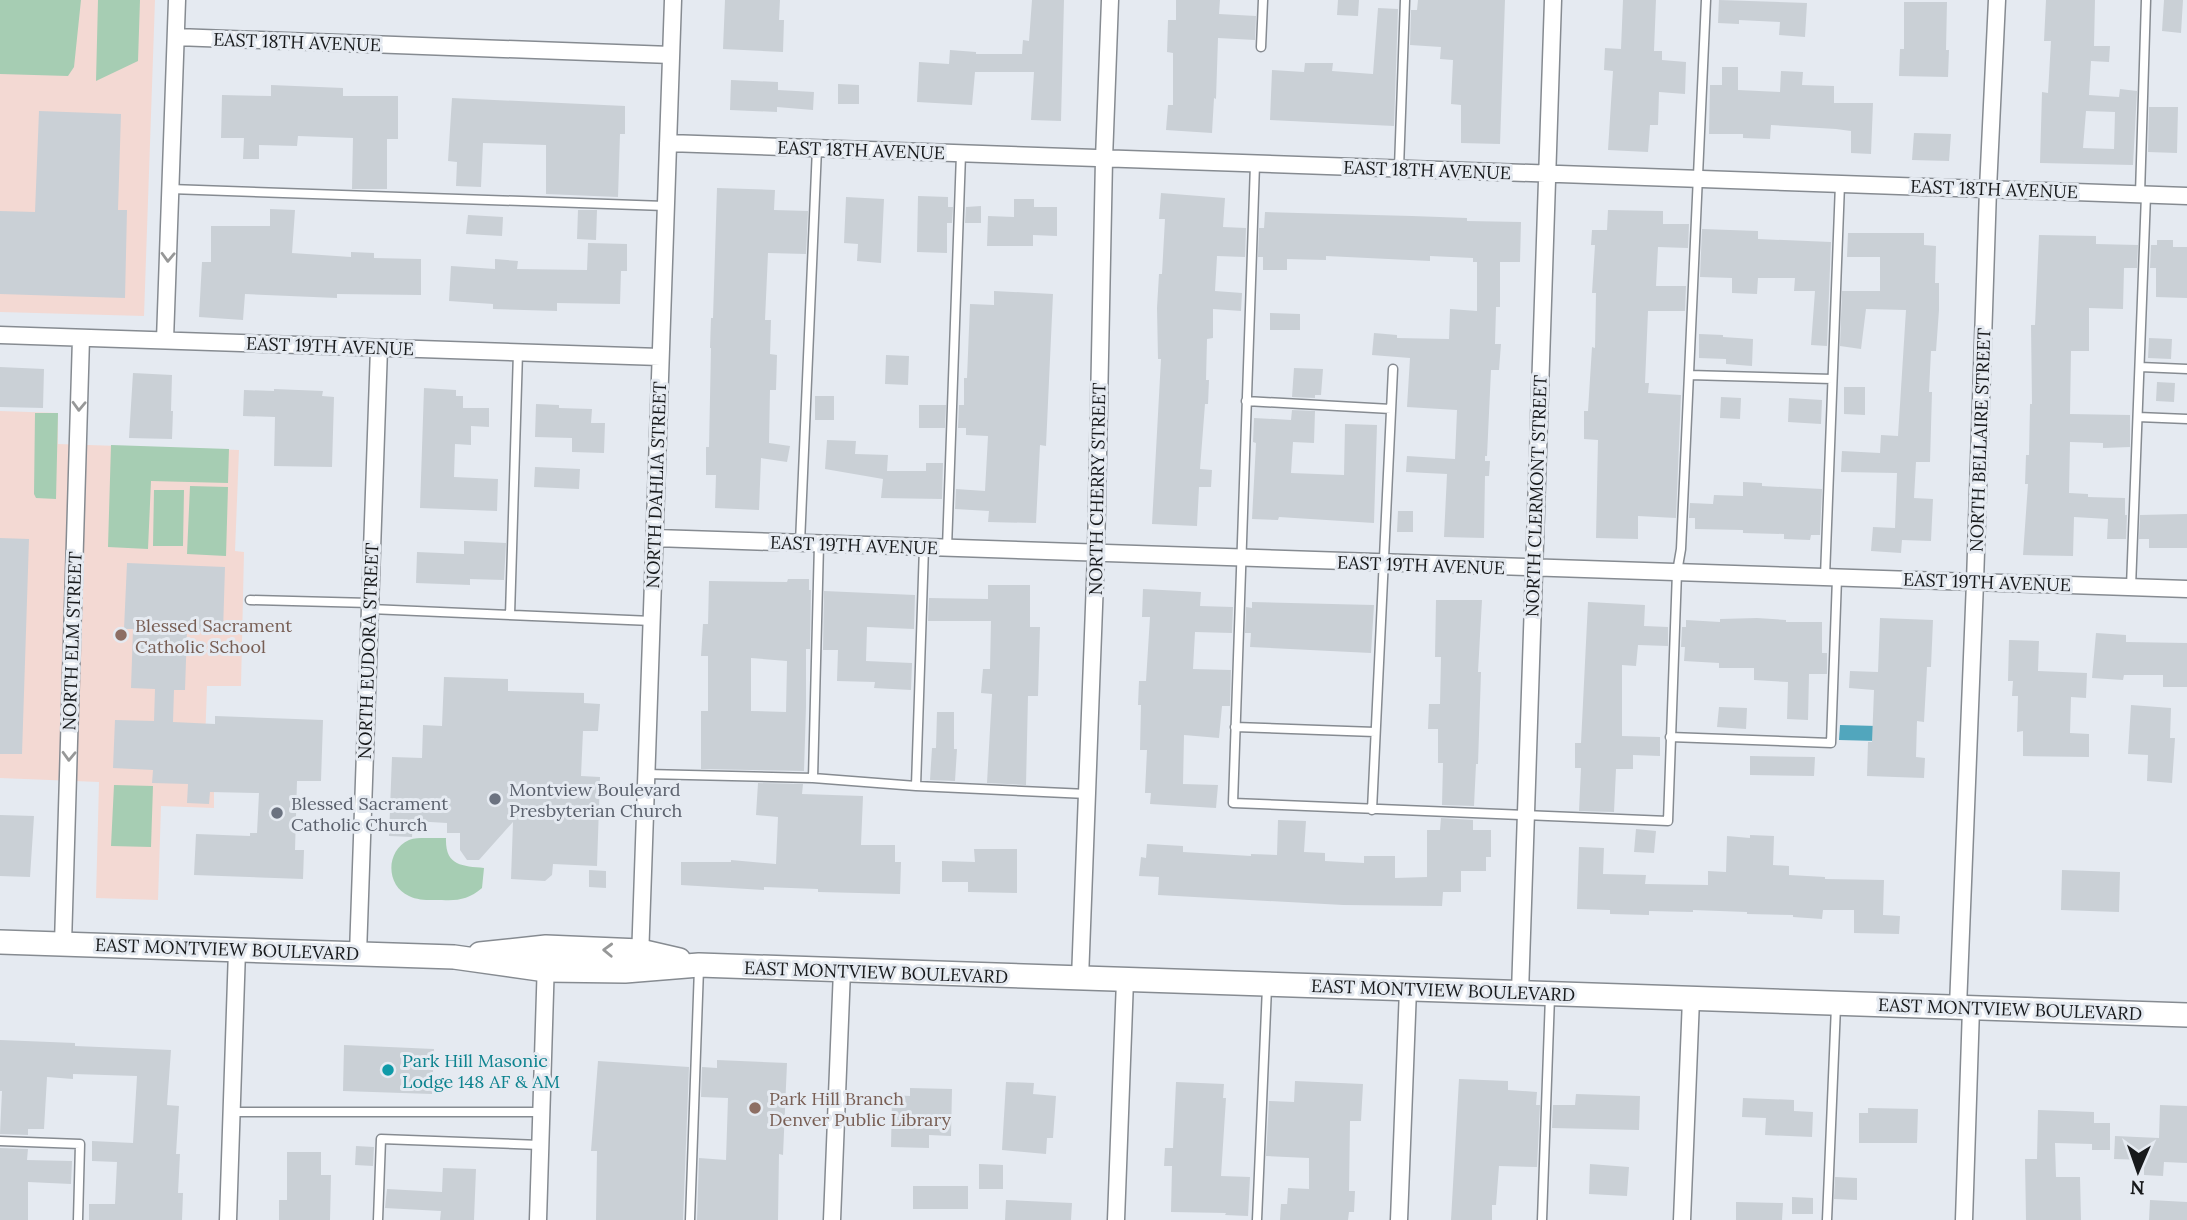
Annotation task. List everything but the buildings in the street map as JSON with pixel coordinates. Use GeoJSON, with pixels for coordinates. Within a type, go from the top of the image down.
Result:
{"type":"FeatureCollection","features":[{"type":"Feature","properties":{"kind":"street"},"geometry":{"type":"LineString","coordinates":[[165,340],[177,0]]}},
{"type":"Feature","properties":{"kind":"street","name":"NORTH DAHLIA STREET"},"geometry":{"type":"LineString","coordinates":[[640,960],[673,0]]}},
{"type":"Feature","properties":{"kind":"street","name":"NORTH CHERRY STREET"},"geometry":{"type":"LineString","coordinates":[[1080,979],[1096,554],[1110,0]]}},
{"type":"Feature","properties":{"kind":"street","name":"NORTH CLERMONT STREET"},"geometry":{"type":"LineString","coordinates":[[1520,993],[1553,0]]}},
{"type":"Feature","properties":{"kind":"street","name":"NORTH BELLAIRE STREET"},"geometry":{"type":"LineString","coordinates":[[1964,1220],[1965,1007],[1975,582],[1997,0]]}},
{"type":"Feature","properties":{"kind":"street","name":"EAST 18TH AVENUE"},"geometry":{"type":"LineString","coordinates":[[176,37],[671,55]]}},
{"type":"Feature","properties":{"kind":"street","name":"EAST 18TH AVENUE"},"geometry":{"type":"LineString","coordinates":[[668,143],[2187,196]]}},
{"type":"Feature","properties":{"kind":"street","name":"EAST 19TH AVENUE"},"geometry":{"type":"LineString","coordinates":[[0,335],[660,357]]}},
{"type":"Feature","properties":{"kind":"street","name":"NORTH ELM STREET"},"geometry":{"type":"LineString","coordinates":[[63,944],[81,338]]}},
{"type":"Feature","properties":{"kind":"street","name":"NORTH EUDORA STREET"},"geometry":{"type":"LineString","coordinates":[[358,954],[379,348]]}},
{"type":"Feature","properties":{"kind":"street","name":"EAST 19TH AVENUE"},"geometry":{"type":"LineString","coordinates":[[654,538],[2187,589]]}},
{"type":"Feature","properties":{"kind":"street","name":"EAST MONTVIEW BOULEVARD"},"geometry":{"type":"LineString","coordinates":[[0,942],[454,957],[640,960],[842,971],[2187,1015]]}},
{"type":"Feature","properties":{"kind":"street"},"geometry":{"type":"LineString","coordinates":[[228,1220],[237,950]]}},
{"type":"Feature","properties":{"kind":"street"},"geometry":{"type":"LineString","coordinates":[[538,1220],[546,959]]}},
{"type":"Feature","properties":{"kind":"street"},"geometry":{"type":"LineString","coordinates":[[832,1220],[842,971]]}},
{"type":"Feature","properties":{"kind":"street"},"geometry":{"type":"LineString","coordinates":[[1116,1220],[1125,980]]}},
{"type":"Feature","properties":{"kind":"street"},"geometry":{"type":"LineString","coordinates":[[1399,1220],[1408,989]]}},
{"type":"Feature","properties":{"kind":"street"},"geometry":{"type":"LineString","coordinates":[[1682,1220],[1690,999]]}},
{"type":"Feature","properties":{"kind":"lane"},"geometry":{"type":"LineString","coordinates":[[1261,47],[1263,0]]}},
{"type":"Feature","properties":{"kind":"lane"},"geometry":{"type":"LineString","coordinates":[[1399,169],[1405,0]]}},
{"type":"Feature","properties":{"kind":"lane"},"geometry":{"type":"LineString","coordinates":[[1255,164],[1233,803],[1668,821],[1677,572],[1681,549],[1706,0]]}},
{"type":"Feature","properties":{"kind":"lane"},"geometry":{"type":"LineString","coordinates":[[2131,587],[2140,368],[2146,0]]}},
{"type":"Feature","properties":{"kind":"lane"},"geometry":{"type":"LineString","coordinates":[[800,543],[817,148]]}},
{"type":"Feature","properties":{"kind":"lane"},"geometry":{"type":"LineString","coordinates":[[947,548],[961,154]]}},
{"type":"Feature","properties":{"kind":"lane"},"geometry":{"type":"LineString","coordinates":[[1670,737],[1830,743],[1832,379],[1840,184]]}},
{"type":"Feature","properties":{"kind":"lane"},"geometry":{"type":"LineString","coordinates":[[170,189],[665,206]]}},
{"type":"Feature","properties":{"kind":"lane"},"geometry":{"type":"LineString","coordinates":[[510,615],[518,352]]}},
{"type":"Feature","properties":{"kind":"lane"},"geometry":{"type":"LineString","coordinates":[[2140,368],[2187,369]]}},
{"type":"Feature","properties":{"kind":"lane"},"geometry":{"type":"LineString","coordinates":[[1372,810],[1392,369]]}},
{"type":"Feature","properties":{"kind":"lane"},"geometry":{"type":"LineString","coordinates":[[1689,375],[1832,379]]}},
{"type":"Feature","properties":{"kind":"lane"},"geometry":{"type":"LineString","coordinates":[[1246,401],[1391,409]]}},
{"type":"Feature","properties":{"kind":"lane"},"geometry":{"type":"LineString","coordinates":[[2137,417],[2187,419]]}},
{"type":"Feature","properties":{"kind":"lane"},"geometry":{"type":"LineString","coordinates":[[813,778],[819,544]]}},
{"type":"Feature","properties":{"kind":"lane"},"geometry":{"type":"LineString","coordinates":[[916,786],[924,547]]}},
{"type":"Feature","properties":{"kind":"lane"},"geometry":{"type":"LineString","coordinates":[[250,600],[652,621]]}},
{"type":"Feature","properties":{"kind":"lane"},"geometry":{"type":"LineString","coordinates":[[1235,726],[1376,732]]}},
{"type":"Feature","properties":{"kind":"lane"},"geometry":{"type":"LineString","coordinates":[[646,774],[813,778],[1087,794]]}},
{"type":"Feature","properties":{"kind":"lane"},"geometry":{"type":"LineString","coordinates":[[690,1220],[699,965]]}},
{"type":"Feature","properties":{"kind":"lane"},"geometry":{"type":"LineString","coordinates":[[1257,1220],[1267,984]]}},
{"type":"Feature","properties":{"kind":"lane"},"geometry":{"type":"LineString","coordinates":[[1542,1220],[1550,993]]}},
{"type":"Feature","properties":{"kind":"lane"},"geometry":{"type":"LineString","coordinates":[[1827,1220],[1836,1003]]}},
{"type":"Feature","properties":{"kind":"lane"},"geometry":{"type":"LineString","coordinates":[[232,1112],[541,1112]]}},
{"type":"Feature","properties":{"kind":"lane"},"geometry":{"type":"LineString","coordinates":[[378,1220],[381,1139],[540,1145]]}},
{"type":"Feature","properties":{"kind":"lane"},"geometry":{"type":"LineString","coordinates":[[0,1141],[80,1144],[78,1220]]}},
{"type":"Feature","properties":{"kind":"shaded area"},"geometry":{"type":"Polygon","coordinates":[[[0,0],[155,0],[144,316],[0,312],[0,0]]]}},
{"type":"Feature","properties":{"kind":"shaded area","name":"Blessed Sacrament Catholic School"},"geometry":{"type":"Polygon","coordinates":[[[0,411],[58,413],[58,444],[239,450],[235,551],[244,552],[241,686],[207,686],[204,773],[214,773],[214,808],[161,806],[158,900],[96,898],[99,782],[0,778],[0,411]]]}},
{"type":"Feature","properties":{"kind":"green space"},"geometry":{"type":"Polygon","coordinates":[[[0,0],[81,0],[74,67],[68,76],[0,74],[0,0]]]}},
{"type":"Feature","properties":{"kind":"green space"},"geometry":{"type":"Polygon","coordinates":[[[98,0],[140,0],[138,61],[96,81],[98,0]]]}},
{"type":"Feature","properties":{"kind":"green space"},"geometry":{"type":"Polygon","coordinates":[[[35,413],[58,413],[56,499],[36,498],[34,494],[35,413]]]}},
{"type":"Feature","properties":{"kind":"green space"},"geometry":{"type":"Polygon","coordinates":[[[111,445],[229,449],[228,483],[151,481],[148,549],[108,547],[111,445]]]}},
{"type":"Feature","properties":{"kind":"green space"},"geometry":{"type":"Polygon","coordinates":[[[190,486],[228,487],[226,556],[187,554],[190,486]]]}},
{"type":"Feature","properties":{"kind":"green space"},"geometry":{"type":"Polygon","coordinates":[[[154,490],[184,490],[183,546],[153,546],[154,490]]]}},
{"type":"Feature","properties":{"kind":"green space"},"geometry":{"type":"Polygon","coordinates":[[[114,785],[153,786],[151,847],[111,846],[114,785]]]}},
{"type":"Feature","properties":{"kind":"green space"},"geometry":{"type":"Polygon","coordinates":[[[415,838],[446,838],[448,854],[456,863],[484,868],[482,888],[468,897],[453,900],[421,899],[401,891],[396,885],[391,868],[392,860],[401,845],[415,838]]]}},
{"type":"Feature","properties":{"kind":"water"},"geometry":{"type":"Polygon","coordinates":[[[1840,725],[1877,726],[1877,741],[1839,740],[1840,725]]]}},
{"type":"Feature","properties":{"kind":"place","name":"Blessed Sacrament Catholic School"},"geometry":{"type":"Point","coordinates":[121,635]}},
{"type":"Feature","properties":{"kind":"place","name":"Montview Boulevard Presbyterian Church"},"geometry":{"type":"Point","coordinates":[495,799]}},
{"type":"Feature","properties":{"kind":"place","name":"Blessed Sacrament Catholic Church"},"geometry":{"type":"Point","coordinates":[277,813]}},
{"type":"Feature","properties":{"kind":"place","name":"Park Hill Masonic Lodge 148 AF & AM"},"geometry":{"type":"Point","coordinates":[388,1070]}},
{"type":"Feature","properties":{"kind":"place","name":"Park Hill Branch Denver Public Library"},"geometry":{"type":"Point","coordinates":[755,1108]}}]}
